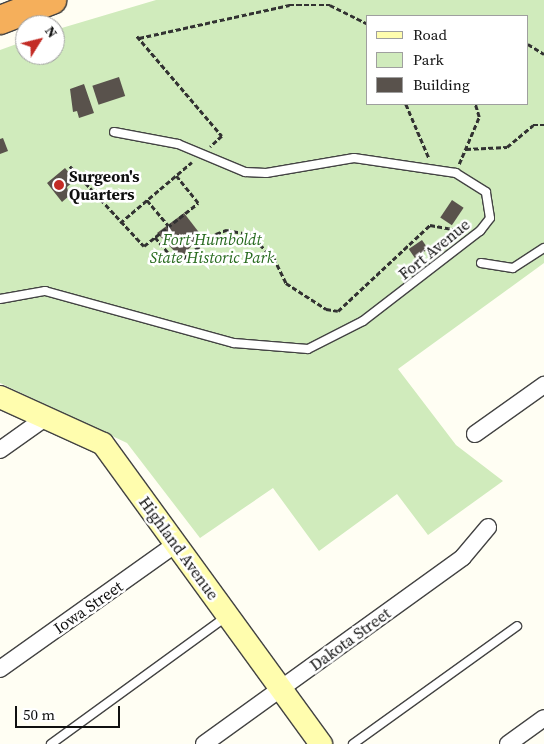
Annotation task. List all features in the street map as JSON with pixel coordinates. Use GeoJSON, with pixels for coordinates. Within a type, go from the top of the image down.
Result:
{"type":"FeatureCollection","features":[{"type":"Feature","properties":{"kind":"highway"},"geometry":{"type":"LineString","coordinates":[[14,10],[52,0]]}},
{"type":"Feature","properties":{"kind":"street"},"geometry":{"type":"LineString","coordinates":[[475,434],[544,386]]}},
{"type":"Feature","properties":{"kind":"street","name":"Highland Avenue"},"geometry":{"type":"LineString","coordinates":[[0,397],[103,444],[321,744]]}},
{"type":"Feature","properties":{"kind":"street"},"geometry":{"type":"LineString","coordinates":[[0,450],[45,418]]}},
{"type":"Feature","properties":{"kind":"street","name":"Dakota Street"},"geometry":{"type":"LineString","coordinates":[[204,744],[463,557],[488,527]]}},
{"type":"Feature","properties":{"kind":"street","name":"Iowa Street"},"geometry":{"type":"LineString","coordinates":[[0,669],[176,544]]}},
{"type":"Feature","properties":{"kind":"street"},"geometry":{"type":"LineString","coordinates":[[508,744],[544,718]]}},
{"type":"Feature","properties":{"kind":"lane","name":"Fort Avenue"},"geometry":{"type":"LineString","coordinates":[[0,299],[45,292],[234,343],[308,349],[363,321],[477,233],[490,218],[490,201],[477,184],[456,173],[433,168],[354,158],[266,173],[245,172],[178,144],[114,132]]}},
{"type":"Feature","properties":{"kind":"lane"},"geometry":{"type":"LineString","coordinates":[[481,263],[513,268],[544,248]]}},
{"type":"Feature","properties":{"kind":"lane"},"geometry":{"type":"LineString","coordinates":[[51,744],[228,616]]}},
{"type":"Feature","properties":{"kind":"lane"},"geometry":{"type":"LineString","coordinates":[[353,744],[517,626]]}},
{"type":"Feature","properties":{"kind":"path"},"geometry":{"type":"LineString","coordinates":[[139,38],[289,5],[330,5],[366,23]]}},
{"type":"Feature","properties":{"kind":"path"},"geometry":{"type":"LineString","coordinates":[[529,45],[544,54]]}},
{"type":"Feature","properties":{"kind":"path"},"geometry":{"type":"LineString","coordinates":[[406,105],[433,168]]}},
{"type":"Feature","properties":{"kind":"path"},"geometry":{"type":"LineString","coordinates":[[456,173],[479,117],[475,105]]}},
{"type":"Feature","properties":{"kind":"path"},"geometry":{"type":"LineString","coordinates":[[466,149],[507,147],[533,125],[544,126]]}},
{"type":"Feature","properties":{"kind":"path"},"geometry":{"type":"LineString","coordinates":[[70,166],[139,245],[170,227],[198,203],[176,176]]}},
{"type":"Feature","properties":{"kind":"path"},"geometry":{"type":"LineString","coordinates":[[70,181],[77,175]]}},
{"type":"Feature","properties":{"kind":"path"},"geometry":{"type":"LineString","coordinates":[[147,200],[170,227]]}},
{"type":"Feature","properties":{"kind":"path"},"geometry":{"type":"LineString","coordinates":[[155,237],[177,263],[216,234],[226,230],[249,234],[274,258],[286,283],[326,309],[338,311],[430,225],[477,233]]}},
{"type":"Feature","properties":{"kind":"green space","name":"Fort Humboldt State Historic Park"},"geometry":{"type":"Polygon","coordinates":[[[156,0],[544,0],[544,263],[398,369],[456,445],[503,481],[428,535],[397,494],[319,551],[273,488],[200,538],[127,443],[0,383],[0,50],[15,45],[15,65],[65,65],[65,27],[156,0]]]}},
{"type":"Feature","properties":{"kind":"building"},"geometry":{"type":"Polygon","coordinates":[[[119,77],[125,96],[99,105],[92,86],[119,77]]]}},
{"type":"Feature","properties":{"kind":"building"},"geometry":{"type":"Polygon","coordinates":[[[84,84],[94,113],[79,118],[77,111],[73,112],[70,89],[84,84]]]}},
{"type":"Feature","properties":{"kind":"building"},"geometry":{"type":"Polygon","coordinates":[[[3,138],[8,151],[0,154],[0,139],[3,138]]]}},
{"type":"Feature","properties":{"kind":"building","name":"Surgeon's Quarters"},"geometry":{"type":"Polygon","coordinates":[[[65,168],[75,180],[67,187],[69,196],[62,202],[47,183],[65,168]]]}},
{"type":"Feature","properties":{"kind":"building"},"geometry":{"type":"Polygon","coordinates":[[[452,200],[464,208],[452,225],[440,217],[452,200]]]}},
{"type":"Feature","properties":{"kind":"building"},"geometry":{"type":"Polygon","coordinates":[[[184,213],[201,235],[181,258],[157,233],[184,213]]]}},
{"type":"Feature","properties":{"kind":"building"},"geometry":{"type":"Polygon","coordinates":[[[422,240],[428,249],[415,258],[409,249],[422,240]]]}},
{"type":"Feature","properties":{"kind":"place","name":"Surgeon's Quarters"},"geometry":{"type":"Point","coordinates":[59,185]}}]}
